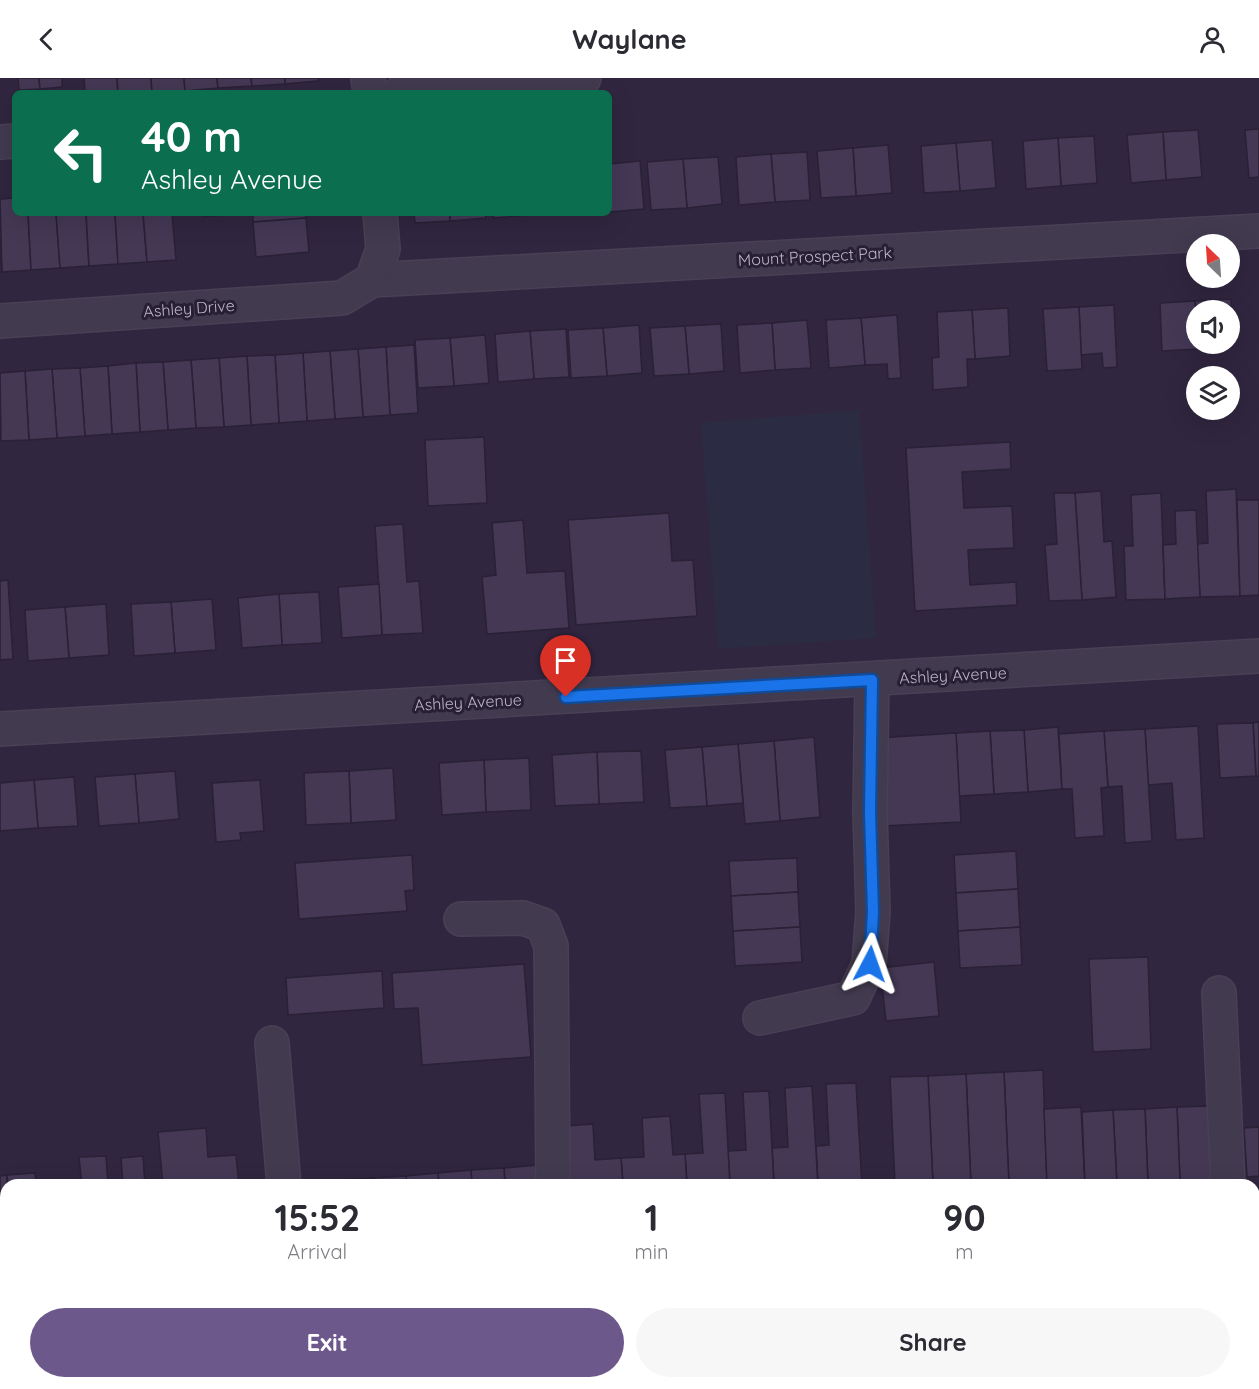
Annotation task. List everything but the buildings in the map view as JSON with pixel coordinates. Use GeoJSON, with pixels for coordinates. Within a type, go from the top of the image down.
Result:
{"type":"FeatureCollection","features":[{"type":"Feature","properties":{"kind":"street"},"geometry":{"type":"LineString","coordinates":[[435,90],[564,79]]}},
{"type":"Feature","properties":{"kind":"street"},"geometry":{"type":"LineString","coordinates":[[372,280],[383,249],[380,216]]}},
{"type":"Feature","properties":{"kind":"street","name":"Mount Prospect Park"},"geometry":{"type":"LineString","coordinates":[[372,280],[1259,231]]}},
{"type":"Feature","properties":{"kind":"street","name":"Ashley Drive"},"geometry":{"type":"LineString","coordinates":[[0,321],[342,298],[372,280]]}},
{"type":"Feature","properties":{"kind":"street","name":"Ashley Avenue"},"geometry":{"type":"LineString","coordinates":[[0,729],[1259,656]]}},
{"type":"Feature","properties":{"kind":"street"},"geometry":{"type":"LineString","coordinates":[[760,1018],[853,998],[870,964],[873,912],[870,812],[872,680]]}},
{"type":"Feature","properties":{"kind":"street"},"geometry":{"type":"LineString","coordinates":[[461,919],[523,918],[543,925],[551,946],[553,1179]]}},
{"type":"Feature","properties":{"kind":"street"},"geometry":{"type":"LineString","coordinates":[[1219,993],[1228,1179]]}},
{"type":"Feature","properties":{"kind":"street"},"geometry":{"type":"LineString","coordinates":[[272,1043],[283,1179]]}},
{"type":"Feature","properties":{"kind":"shaded area"},"geometry":{"type":"Polygon","coordinates":[[[859,410],[876,638],[718,649],[701,423],[859,410]]]}},
{"type":"Feature","properties":{"kind":"route"},"geometry":{"type":"LineString","coordinates":[[566,697],[872,680],[870,812],[873,912],[870,964]]}}]}
